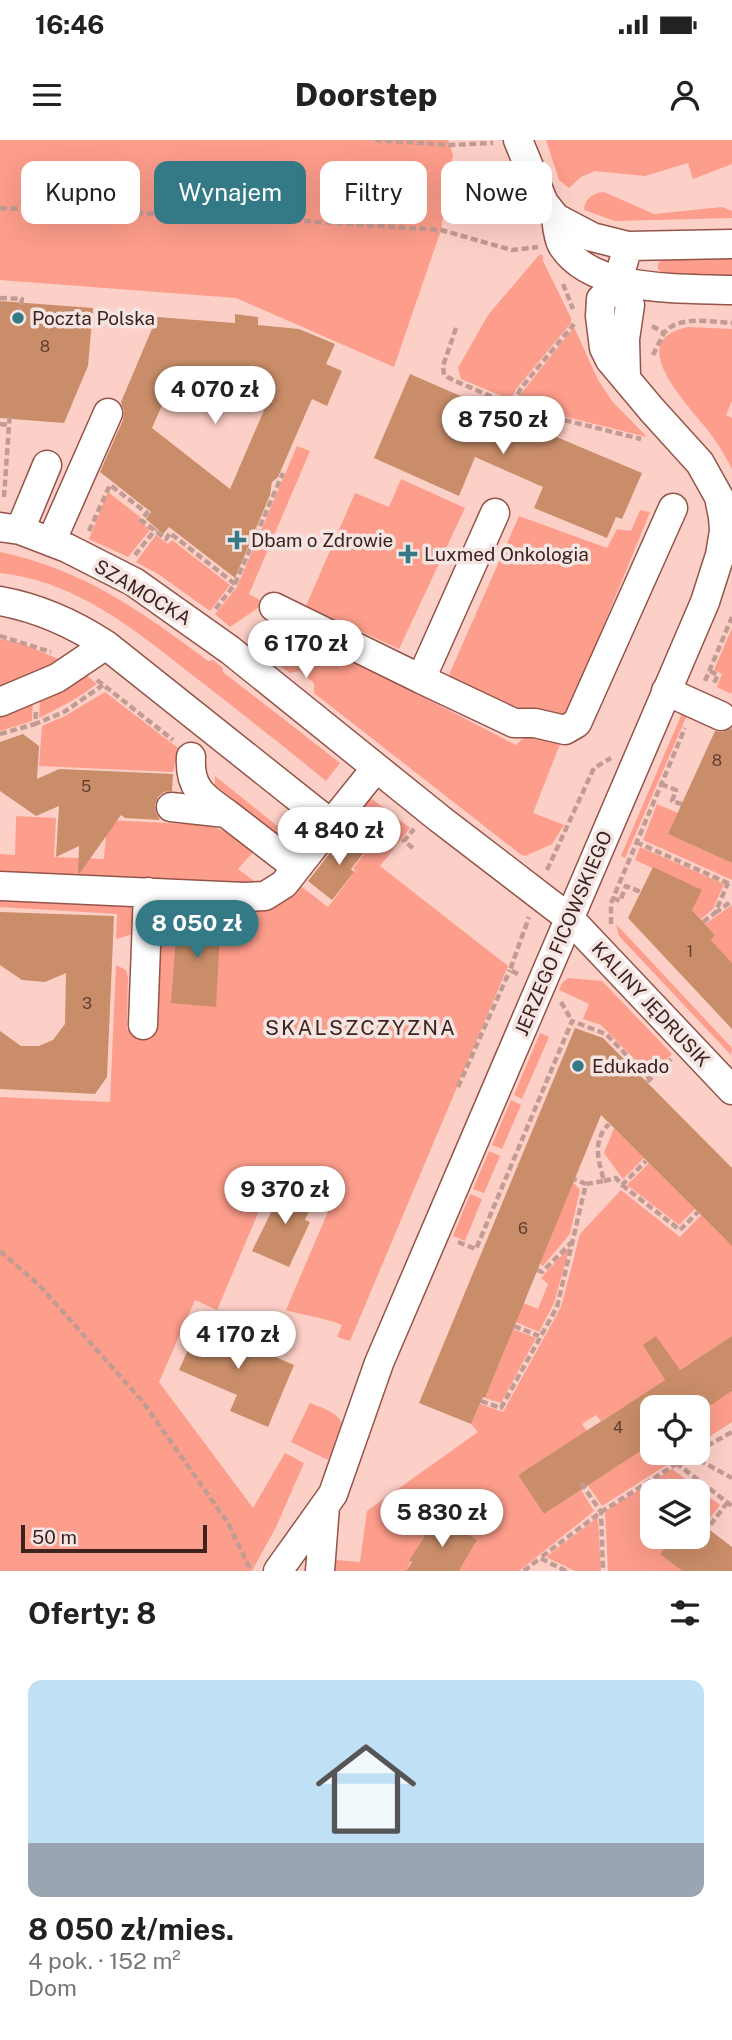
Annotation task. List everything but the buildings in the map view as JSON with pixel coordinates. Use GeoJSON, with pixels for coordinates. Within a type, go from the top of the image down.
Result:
{"type":"FeatureCollection","features":[{"type":"Feature","properties":{"kind":"street"},"geometry":{"type":"LineString","coordinates":[[518,141],[544,203],[556,218],[592,237],[628,246],[732,244]]}},
{"type":"Feature","properties":{"kind":"street"},"geometry":{"type":"LineString","coordinates":[[556,218],[561,243],[572,256],[587,267],[618,281],[667,287],[732,290]]}},
{"type":"Feature","properties":{"kind":"street"},"geometry":{"type":"LineString","coordinates":[[618,281],[628,246]]}},
{"type":"Feature","properties":{"kind":"street","name":"JERZEGO FICOWSKIEGO"},"geometry":{"type":"LineString","coordinates":[[320,1571],[329,1500],[379,1363],[726,556],[723,517],[725,497],[700,463],[626,377],[625,340],[629,305],[618,281]]}},
{"type":"Feature","properties":{"kind":"street"},"geometry":{"type":"LineString","coordinates":[[51,542],[108,413]]}},
{"type":"Feature","properties":{"kind":"street"},"geometry":{"type":"LineString","coordinates":[[10,529],[47,465]]}},
{"type":"Feature","properties":{"kind":"street"},"geometry":{"type":"LineString","coordinates":[[274,607],[514,723],[535,723],[565,730],[577,723],[673,508]]}},
{"type":"Feature","properties":{"kind":"street"},"geometry":{"type":"LineString","coordinates":[[421,679],[495,513]]}},
{"type":"Feature","properties":{"kind":"street","name":"SZAMOCKA"},"geometry":{"type":"LineString","coordinates":[[10,529],[67,548],[134,582],[202,628],[569,918]]}},
{"type":"Feature","properties":{"kind":"street"},"geometry":{"type":"LineString","coordinates":[[0,601],[46,614],[106,645],[331,824]]}},
{"type":"Feature","properties":{"kind":"street"},"geometry":{"type":"LineString","coordinates":[[0,702],[37,688],[106,645]]}},
{"type":"Feature","properties":{"kind":"street"},"geometry":{"type":"LineString","coordinates":[[666,691],[703,697],[721,716]]}},
{"type":"Feature","properties":{"kind":"street"},"geometry":{"type":"LineString","coordinates":[[191,757],[190,772],[195,786],[205,798],[296,867]]}},
{"type":"Feature","properties":{"kind":"street"},"geometry":{"type":"LineString","coordinates":[[0,886],[265,896],[284,884],[376,768]]}},
{"type":"Feature","properties":{"kind":"street"},"geometry":{"type":"LineString","coordinates":[[171,807],[226,813]]}},
{"type":"Feature","properties":{"kind":"street"},"geometry":{"type":"LineString","coordinates":[[143,1025],[148,892]]}},
{"type":"Feature","properties":{"kind":"street","name":"KALINY JĘDRUSIK"},"geometry":{"type":"LineString","coordinates":[[569,918],[732,1090]]}},
{"type":"Feature","properties":{"kind":"street","name":"JERZEGO FICOWSKIEGO"},"geometry":{"type":"LineString","coordinates":[[278,1571],[329,1500]]}},
{"type":"Feature","properties":{"kind":"path"},"geometry":{"type":"LineString","coordinates":[[375,140],[450,145],[518,141]]}},
{"type":"Feature","properties":{"kind":"path"},"geometry":{"type":"LineString","coordinates":[[0,208],[243,217],[441,230],[512,250]]}},
{"type":"Feature","properties":{"kind":"path"},"geometry":{"type":"LineString","coordinates":[[0,298],[22,299],[20,310]]}},
{"type":"Feature","properties":{"kind":"path"},"geometry":{"type":"LineString","coordinates":[[508,413],[522,387],[577,320]]}},
{"type":"Feature","properties":{"kind":"path"},"geometry":{"type":"LineString","coordinates":[[456,328],[443,366],[444,375],[512,406],[647,440]]}},
{"type":"Feature","properties":{"kind":"path"},"geometry":{"type":"LineString","coordinates":[[4,499],[10,413]]}},
{"type":"Feature","properties":{"kind":"path"},"geometry":{"type":"LineString","coordinates":[[0,424],[9,425]]}},
{"type":"Feature","properties":{"kind":"path"},"geometry":{"type":"LineString","coordinates":[[209,617],[235,584],[282,473]]}},
{"type":"Feature","properties":{"kind":"path"},"geometry":{"type":"LineString","coordinates":[[85,541],[110,485],[147,513],[141,520],[166,539],[170,533],[235,584]]}},
{"type":"Feature","properties":{"kind":"path"},"geometry":{"type":"LineString","coordinates":[[129,563],[156,530]]}},
{"type":"Feature","properties":{"kind":"path"},"geometry":{"type":"LineString","coordinates":[[703,697],[710,671],[732,617]]}},
{"type":"Feature","properties":{"kind":"path"},"geometry":{"type":"LineString","coordinates":[[0,636],[41,648],[76,666]]}},
{"type":"Feature","properties":{"kind":"path"},"geometry":{"type":"LineString","coordinates":[[612,936],[611,903],[661,784],[703,697],[718,675],[710,671]]}},
{"type":"Feature","properties":{"kind":"path"},"geometry":{"type":"LineString","coordinates":[[64,712],[103,685]]}},
{"type":"Feature","properties":{"kind":"path"},"geometry":{"type":"LineString","coordinates":[[0,734],[35,724]]}},
{"type":"Feature","properties":{"kind":"path"},"geometry":{"type":"LineString","coordinates":[[548,879],[546,872],[594,768],[613,756]]}},
{"type":"Feature","properties":{"kind":"path"},"geometry":{"type":"LineString","coordinates":[[661,784],[676,790],[672,801],[682,804]]}},
{"type":"Feature","properties":{"kind":"path"},"geometry":{"type":"LineString","coordinates":[[413,848],[404,841],[419,822]]}},
{"type":"Feature","properties":{"kind":"path"},"geometry":{"type":"LineString","coordinates":[[636,842],[730,884],[715,913]]}},
{"type":"Feature","properties":{"kind":"path"},"geometry":{"type":"LineString","coordinates":[[613,898],[620,901],[626,886],[640,892]]}},
{"type":"Feature","properties":{"kind":"path"},"geometry":{"type":"LineString","coordinates":[[704,922],[732,901]]}},
{"type":"Feature","properties":{"kind":"path"},"geometry":{"type":"LineString","coordinates":[[458,1087],[510,970]]}},
{"type":"Feature","properties":{"kind":"path"},"geometry":{"type":"LineString","coordinates":[[563,1007],[572,1021],[606,1034],[648,1081],[676,1054]]}},
{"type":"Feature","properties":{"kind":"path"},"geometry":{"type":"LineString","coordinates":[[449,1238],[476,1249],[572,1021]]}},
{"type":"Feature","properties":{"kind":"path"},"geometry":{"type":"LineString","coordinates":[[604,1181],[596,1153],[601,1132],[610,1124]]}},
{"type":"Feature","properties":{"kind":"path"},"geometry":{"type":"LineString","coordinates":[[622,1185],[646,1161]]}},
{"type":"Feature","properties":{"kind":"path"},"geometry":{"type":"LineString","coordinates":[[575,1179],[586,1184],[616,1178],[680,1230],[698,1212]]}},
{"type":"Feature","properties":{"kind":"path"},"geometry":{"type":"LineString","coordinates":[[481,1401],[501,1408],[557,1307],[586,1184]]}},
{"type":"Feature","properties":{"kind":"path"},"geometry":{"type":"LineString","coordinates":[[537,1270],[542,1272],[575,1238]]}},
{"type":"Feature","properties":{"kind":"path"},"geometry":{"type":"LineString","coordinates":[[0,1251],[40,1286],[143,1402],[228,1523],[251,1571]]}},
{"type":"Feature","properties":{"kind":"path"},"geometry":{"type":"LineString","coordinates":[[514,1326],[539,1336]]}},
{"type":"Feature","properties":{"kind":"path"},"geometry":{"type":"LineString","coordinates":[[710,1444],[732,1432]]}},
{"type":"Feature","properties":{"kind":"path"},"geometry":{"type":"LineString","coordinates":[[710,1464],[732,1478]]}},
{"type":"Feature","properties":{"kind":"path"},"geometry":{"type":"LineString","coordinates":[[524,1571],[601,1512],[673,1465]]}},
{"type":"Feature","properties":{"kind":"path"},"geometry":{"type":"LineString","coordinates":[[682,1465],[730,1505],[710,1527]]}},
{"type":"Feature","properties":{"kind":"path"},"geometry":{"type":"LineString","coordinates":[[581,1483],[601,1512],[603,1571]]}},
{"type":"Feature","properties":{"kind":"path"},"geometry":{"type":"LineString","coordinates":[[540,1558],[566,1571]]}},
{"type":"Feature","properties":{"kind":"shaded area"},"geometry":{"type":"Polygon","coordinates":[[[0,140],[448,140],[453,155],[452,161],[441,161],[441,230],[394,367],[236,298],[0,280],[0,140]]]}},
{"type":"Feature","properties":{"kind":"shaded area"},"geometry":{"type":"Polygon","coordinates":[[[546,140],[732,140],[732,164],[693,179],[688,163],[645,176],[595,171],[581,177],[569,188],[559,180],[546,140]]]}},
{"type":"Feature","properties":{"kind":"shaded area"},"geometry":{"type":"Polygon","coordinates":[[[604,192],[654,214],[722,207],[732,211],[732,218],[615,221],[584,210],[590,197],[604,192]]]}},
{"type":"Feature","properties":{"kind":"shaded area"},"geometry":{"type":"Polygon","coordinates":[[[539,255],[543,255],[543,261],[571,323],[516,389],[511,400],[461,379],[458,368],[488,315],[539,255]]]}},
{"type":"Feature","properties":{"kind":"shaded area"},"geometry":{"type":"Polygon","coordinates":[[[732,257],[732,275],[663,273],[658,269],[658,263],[663,259],[732,257]]]}},
{"type":"Feature","properties":{"kind":"shaded area"},"geometry":{"type":"Polygon","coordinates":[[[574,327],[598,380],[612,401],[647,437],[518,405],[520,395],[574,327]]]}},
{"type":"Feature","properties":{"kind":"shaded area"},"geometry":{"type":"Polygon","coordinates":[[[688,327],[732,329],[732,401],[726,415],[732,418],[732,469],[715,440],[678,394],[661,361],[660,346],[668,335],[688,327]]]}},
{"type":"Feature","properties":{"kind":"shaded area"},"geometry":{"type":"Polygon","coordinates":[[[297,446],[310,451],[249,594],[265,603],[230,627],[215,614],[237,587],[297,446]]]}},
{"type":"Feature","properties":{"kind":"shaded area"},"geometry":{"type":"Polygon","coordinates":[[[401,479],[465,508],[399,649],[306,606],[355,493],[389,507],[401,479]]]}},
{"type":"Feature","properties":{"kind":"shaded area"},"geometry":{"type":"Polygon","coordinates":[[[108,492],[140,517],[138,520],[150,530],[128,557],[89,539],[108,492]]]}},
{"type":"Feature","properties":{"kind":"shaded area"},"geometry":{"type":"Polygon","coordinates":[[[640,510],[650,512],[565,720],[554,723],[448,677],[519,516],[607,548],[617,529],[631,531],[640,510]]]}},
{"type":"Feature","properties":{"kind":"shaded area"},"geometry":{"type":"Polygon","coordinates":[[[156,535],[168,544],[172,540],[230,585],[210,611],[158,574],[136,562],[156,535]]]}},
{"type":"Feature","properties":{"kind":"shaded area"},"geometry":{"type":"Polygon","coordinates":[[[0,552],[58,569],[135,609],[208,661],[213,660],[223,668],[223,672],[340,763],[326,781],[110,614],[58,587],[30,578],[0,573],[0,552]]]}},
{"type":"Feature","properties":{"kind":"shaded area"},"geometry":{"type":"Polygon","coordinates":[[[268,626],[278,639],[292,629],[516,745],[528,734],[562,739],[533,813],[564,825],[552,844],[525,856],[520,854],[314,693],[314,683],[299,671],[290,673],[259,651],[255,640],[268,626]]]}},
{"type":"Feature","properties":{"kind":"shaded area"},"geometry":{"type":"Polygon","coordinates":[[[732,628],[731,694],[717,687],[722,674],[714,670],[732,628]]]}},
{"type":"Feature","properties":{"kind":"shaded area"},"geometry":{"type":"Polygon","coordinates":[[[0,639],[21,643],[63,661],[0,691],[0,639]]]}},
{"type":"Feature","properties":{"kind":"shaded area"},"geometry":{"type":"Polygon","coordinates":[[[86,675],[97,684],[39,718],[40,699],[86,675]]]}},
{"type":"Feature","properties":{"kind":"shaded area"},"geometry":{"type":"Polygon","coordinates":[[[105,692],[178,748],[173,772],[39,766],[42,726],[65,716],[105,692]]]}},
{"type":"Feature","properties":{"kind":"shaded area"},"geometry":{"type":"Polygon","coordinates":[[[33,699],[32,721],[0,731],[0,712],[33,699]]]}},
{"type":"Feature","properties":{"kind":"shaded area"},"geometry":{"type":"Polygon","coordinates":[[[683,711],[688,713],[625,858],[621,856],[683,711]]]}},
{"type":"Feature","properties":{"kind":"shaded area"},"geometry":{"type":"Polygon","coordinates":[[[215,776],[291,837],[306,816],[309,830],[299,842],[288,844],[215,785],[215,776]]]}},
{"type":"Feature","properties":{"kind":"shaded area"},"geometry":{"type":"Polygon","coordinates":[[[368,796],[410,828],[380,866],[508,966],[350,1341],[337,1337],[342,1325],[286,1310],[333,1200],[273,1178],[217,1310],[195,1300],[159,1382],[253,1508],[285,1453],[304,1463],[276,1527],[252,1571],[0,1571],[0,1097],[110,1102],[116,965],[126,970],[128,977],[127,1029],[157,1032],[162,925],[167,909],[181,903],[181,926],[230,928],[231,909],[298,884],[328,907],[371,846],[345,826],[368,796]]]}},
{"type":"Feature","properties":{"kind":"shaded area"},"geometry":{"type":"Polygon","coordinates":[[[657,804],[678,813],[668,834],[732,863],[732,880],[643,840],[657,804]]]}},
{"type":"Feature","properties":{"kind":"shaded area"},"geometry":{"type":"Polygon","coordinates":[[[16,816],[56,818],[54,857],[104,859],[107,820],[206,825],[228,832],[254,851],[238,869],[258,884],[141,879],[133,934],[116,939],[117,914],[0,907],[0,854],[15,855],[16,816]]]}},
{"type":"Feature","properties":{"kind":"shaded area"},"geometry":{"type":"Polygon","coordinates":[[[640,847],[724,884],[713,909],[701,919],[692,910],[701,890],[635,860],[640,847]]]}},
{"type":"Feature","properties":{"kind":"shaded area"},"geometry":{"type":"Polygon","coordinates":[[[732,905],[732,963],[711,940],[715,935],[705,924],[732,905]]]}},
{"type":"Feature","properties":{"kind":"shaded area"},"geometry":{"type":"Polygon","coordinates":[[[616,924],[732,1048],[731,1055],[619,936],[616,924]]]}},
{"type":"Feature","properties":{"kind":"shaded area"},"geometry":{"type":"Polygon","coordinates":[[[568,978],[602,981],[672,1054],[650,1075],[601,1025],[583,1019],[589,1004],[559,990],[568,978]]]}},
{"type":"Feature","properties":{"kind":"shaded area"},"geometry":{"type":"Polygon","coordinates":[[[540,1033],[549,1037],[522,1099],[514,1095],[540,1033]]]}},
{"type":"Feature","properties":{"kind":"shaded area"},"geometry":{"type":"Polygon","coordinates":[[[511,1100],[521,1105],[502,1149],[492,1145],[511,1100]]]}},
{"type":"Feature","properties":{"kind":"shaded area"},"geometry":{"type":"Polygon","coordinates":[[[614,1128],[644,1158],[623,1179],[604,1153],[614,1128]]]}},
{"type":"Feature","properties":{"kind":"shaded area"},"geometry":{"type":"Polygon","coordinates":[[[489,1151],[500,1156],[484,1193],[473,1189],[489,1151]]]}},
{"type":"Feature","properties":{"kind":"shaded area"},"geometry":{"type":"Polygon","coordinates":[[[649,1163],[695,1209],[679,1225],[627,1185],[649,1163]]]}},
{"type":"Feature","properties":{"kind":"shaded area"},"geometry":{"type":"Polygon","coordinates":[[[573,1182],[580,1190],[570,1234],[543,1266],[540,1264],[573,1182]]]}},
{"type":"Feature","properties":{"kind":"shaded area"},"geometry":{"type":"Polygon","coordinates":[[[621,1190],[680,1237],[701,1215],[729,1243],[732,1241],[732,1336],[697,1359],[693,1368],[690,1363],[680,1370],[661,1373],[665,1380],[601,1421],[596,1415],[582,1424],[587,1431],[518,1475],[544,1514],[581,1490],[594,1511],[519,1571],[459,1571],[477,1540],[438,1517],[425,1538],[423,1537],[406,1571],[324,1571],[325,1559],[360,1562],[367,1511],[478,1432],[471,1424],[480,1404],[503,1412],[561,1307],[580,1234],[621,1190]]]}},
{"type":"Feature","properties":{"kind":"shaded area"},"geometry":{"type":"Polygon","coordinates":[[[470,1194],[482,1199],[465,1241],[453,1236],[470,1194]]]}},
{"type":"Feature","properties":{"kind":"shaded area"},"geometry":{"type":"Polygon","coordinates":[[[570,1246],[554,1303],[539,1332],[516,1322],[523,1303],[538,1309],[548,1284],[541,1278],[570,1246]]]}},
{"type":"Feature","properties":{"kind":"shaded area"},"geometry":{"type":"Polygon","coordinates":[[[513,1329],[536,1338],[501,1403],[485,1398],[513,1329]]]}},
{"type":"Feature","properties":{"kind":"shaded area"},"geometry":{"type":"Polygon","coordinates":[[[732,1391],[732,1422],[710,1436],[710,1405],[732,1391]]]}},
{"type":"Feature","properties":{"kind":"shaded area"},"geometry":{"type":"Polygon","coordinates":[[[310,1403],[332,1413],[342,1423],[328,1460],[291,1442],[310,1403]]]}},
{"type":"Feature","properties":{"kind":"shaded area"},"geometry":{"type":"Polygon","coordinates":[[[640,1451],[640,1465],[667,1465],[645,1479],[640,1479],[640,1482],[602,1506],[588,1485],[640,1451]]]}},
{"type":"Feature","properties":{"kind":"shaded area"},"geometry":{"type":"Polygon","coordinates":[[[672,1469],[685,1479],[656,1479],[672,1469]]]}},
{"type":"Feature","properties":{"kind":"shaded area"},"geometry":{"type":"Polygon","coordinates":[[[640,1489],[640,1549],[664,1549],[660,1554],[682,1571],[608,1571],[605,1511],[640,1489]]]}},
{"type":"Feature","properties":{"kind":"shaded area"},"geometry":{"type":"Polygon","coordinates":[[[710,1498],[720,1505],[710,1518],[710,1498]]]}},
{"type":"Feature","properties":{"kind":"shaded area"},"geometry":{"type":"Polygon","coordinates":[[[598,1517],[601,1571],[575,1571],[546,1557],[598,1517]]]}},
{"type":"Feature","properties":{"kind":"place","name":"Poczta Polska"},"geometry":{"type":"Point","coordinates":[18,318]}},
{"type":"Feature","properties":{"kind":"place","name":"Dbam o Zdrowie"},"geometry":{"type":"Point","coordinates":[237,540]}},
{"type":"Feature","properties":{"kind":"place","name":"Luxmed Onkologia"},"geometry":{"type":"Point","coordinates":[408,554]}},
{"type":"Feature","properties":{"kind":"place","name":"Edukado"},"geometry":{"type":"Point","coordinates":[578,1066]}},
{"type":"Feature","properties":{"kind":"district","name":"SKALSZCZYZNA"},"geometry":{"type":"Point","coordinates":[361,1027]}}]}
